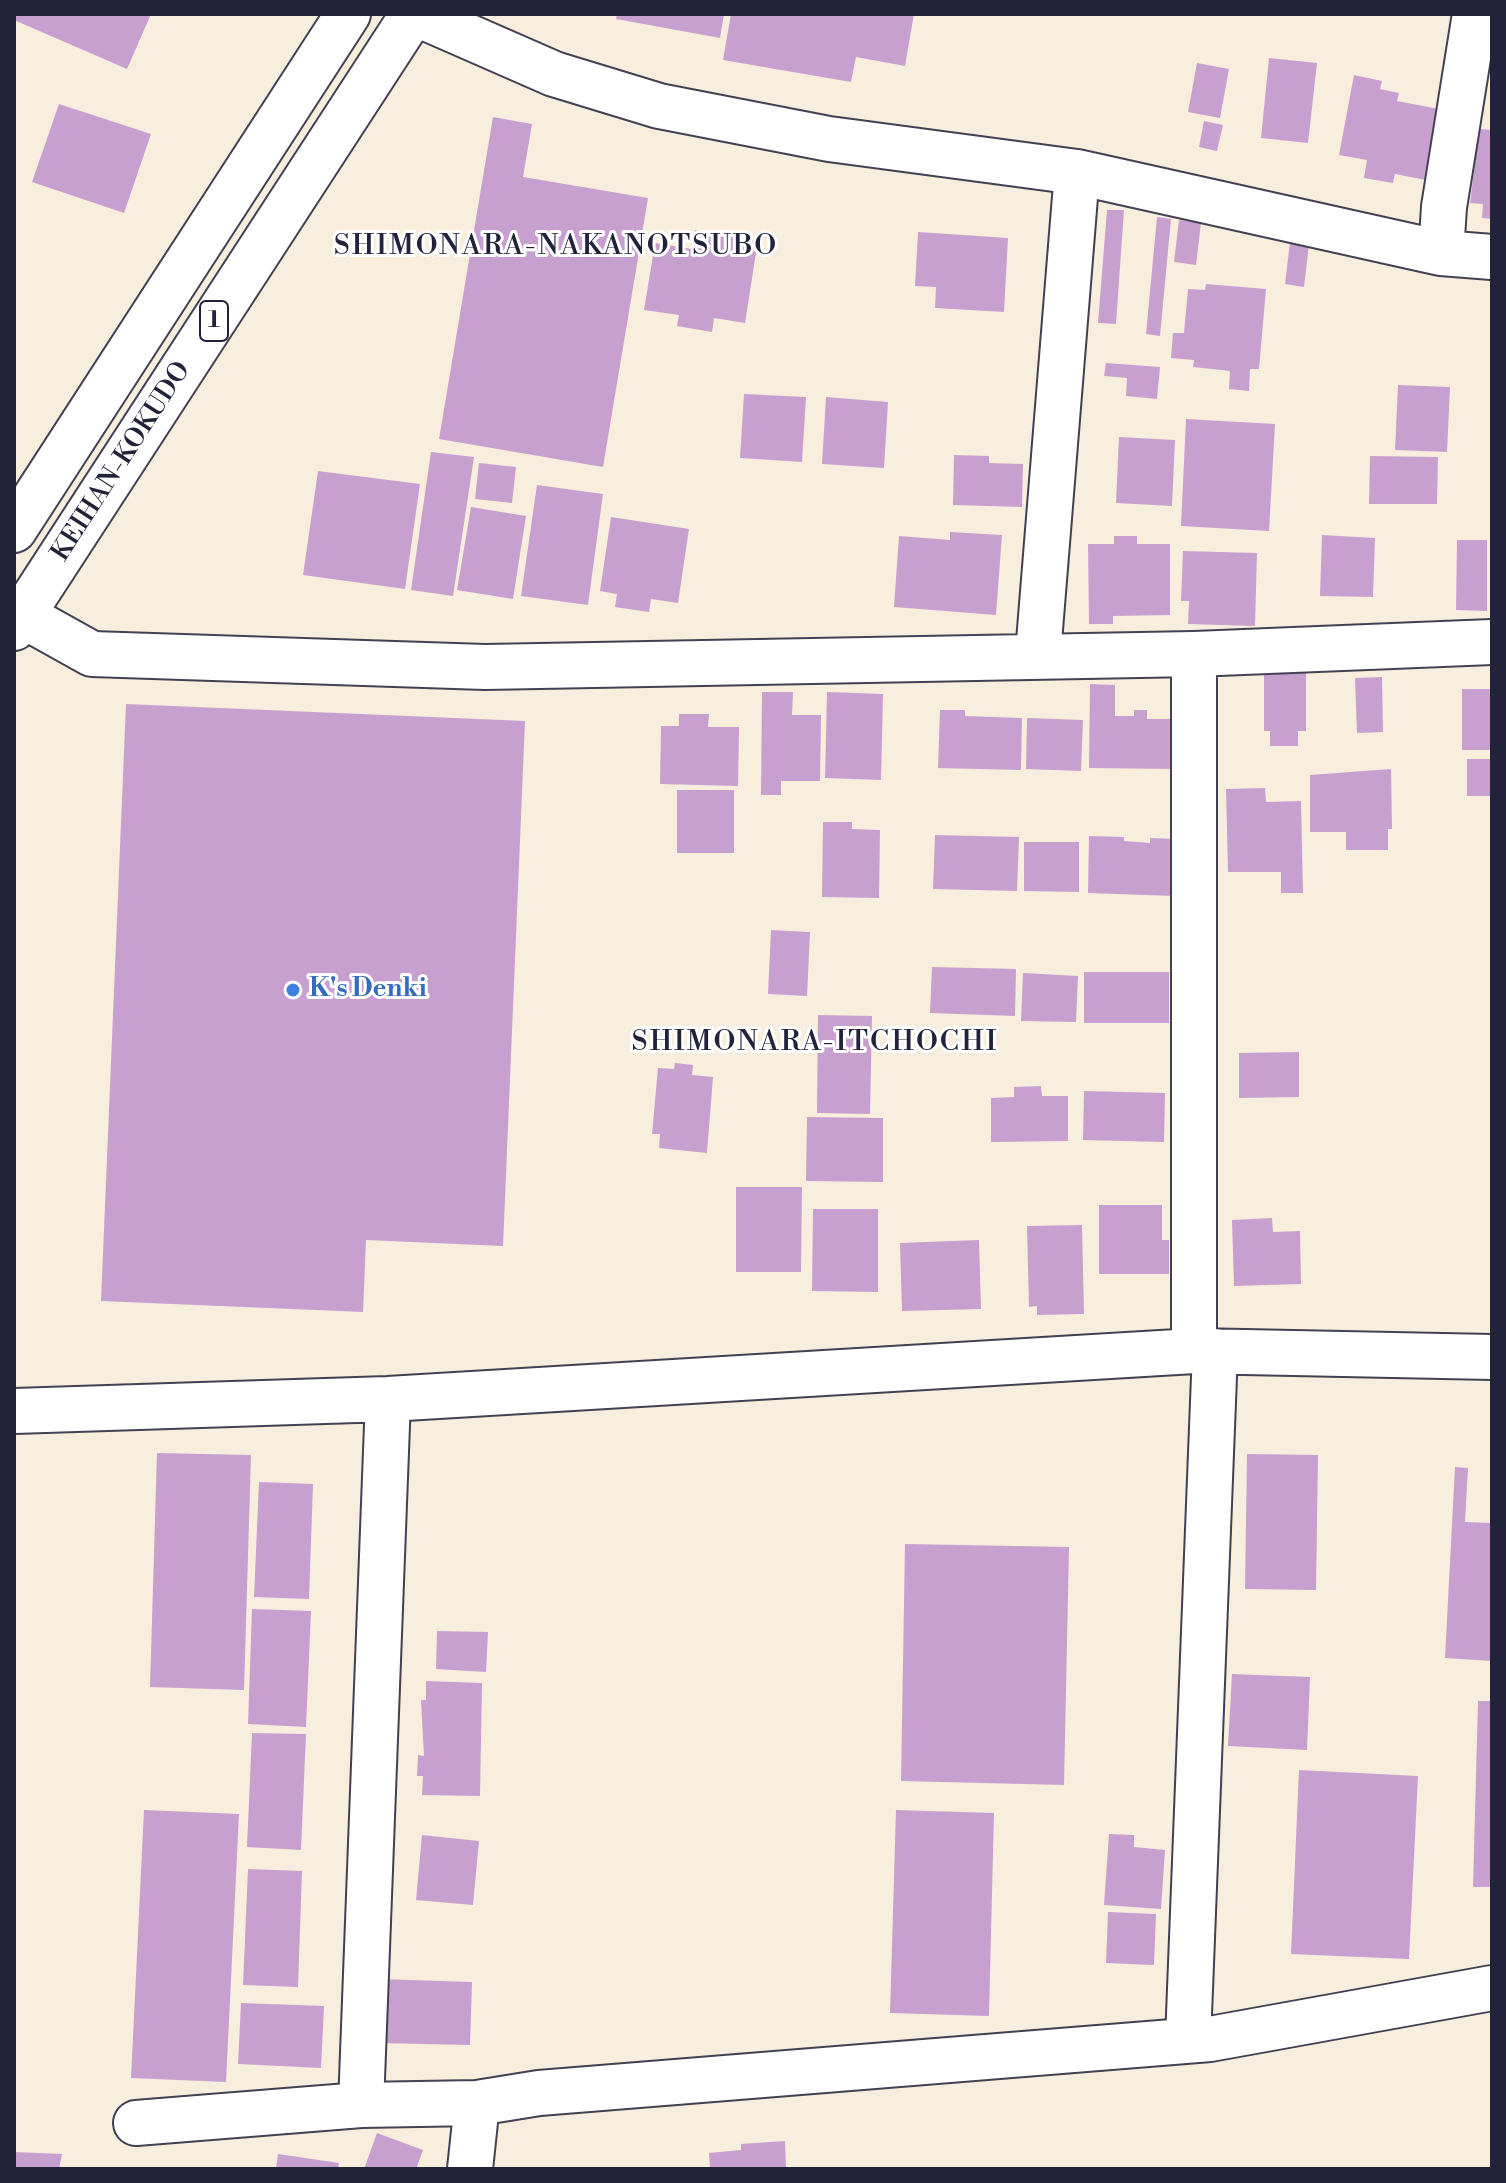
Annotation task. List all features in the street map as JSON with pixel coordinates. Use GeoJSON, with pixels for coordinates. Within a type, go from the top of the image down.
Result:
{"type":"FeatureCollection","features":[{"type":"Feature","properties":{"kind":"main road","name":"KEIHAN-KOKUDO"},"geometry":{"type":"LineString","coordinates":[[14,530],[348,14]]}},
{"type":"Feature","properties":{"kind":"main road","name":"KEIHAN-KOKUDO"},"geometry":{"type":"LineString","coordinates":[[18,621],[415,14]]}},
{"type":"Feature","properties":{"kind":"main road"},"geometry":{"type":"LineString","coordinates":[[415,14],[554,74],[659,106],[829,139],[1077,172],[1441,253],[1492,257]]}},
{"type":"Feature","properties":{"kind":"main road"},"geometry":{"type":"LineString","coordinates":[[1441,253],[1444,207],[1475,14]]}},
{"type":"Feature","properties":{"kind":"main road"},"geometry":{"type":"LineString","coordinates":[[1038,654],[1077,172]]}},
{"type":"Feature","properties":{"kind":"main road"},"geometry":{"type":"LineString","coordinates":[[18,621],[92,654],[485,667],[1038,654],[1194,654],[1492,642]]}},
{"type":"Feature","properties":{"kind":"main road"},"geometry":{"type":"LineString","coordinates":[[1188,2040],[1204,1351],[1194,654]]}},
{"type":"Feature","properties":{"kind":"main road"},"geometry":{"type":"LineString","coordinates":[[14,1411],[388,1399],[1204,1351],[1492,1357]]}},
{"type":"Feature","properties":{"kind":"main road"},"geometry":{"type":"LineString","coordinates":[[361,2105],[388,1399]]}},
{"type":"Feature","properties":{"kind":"main road"},"geometry":{"type":"LineString","coordinates":[[136,2123],[361,2105],[477,2103],[539,2093],[1188,2040],[1492,1988]]}},
{"type":"Feature","properties":{"kind":"main road"},"geometry":{"type":"LineString","coordinates":[[470,2169],[477,2103]]}},
{"type":"Feature","properties":{"kind":"building"},"geometry":{"type":"Polygon","coordinates":[[[14,14],[151,14],[127,69],[14,20],[14,14]]]}},
{"type":"Feature","properties":{"kind":"building"},"geometry":{"type":"Polygon","coordinates":[[[617,14],[724,14],[720,38],[616,19],[617,14]]]}},
{"type":"Feature","properties":{"kind":"building"},"geometry":{"type":"Polygon","coordinates":[[[731,14],[914,14],[905,66],[856,57],[851,82],[723,60],[731,14]]]}},
{"type":"Feature","properties":{"kind":"building"},"geometry":{"type":"Polygon","coordinates":[[[1269,58],[1317,63],[1308,143],[1261,138],[1269,58]]]}},
{"type":"Feature","properties":{"kind":"building"},"geometry":{"type":"Polygon","coordinates":[[[1197,63],[1229,69],[1220,118],[1188,112],[1197,63]]]}},
{"type":"Feature","properties":{"kind":"building"},"geometry":{"type":"Polygon","coordinates":[[[1354,75],[1382,81],[1380,89],[1399,93],[1397,101],[1444,110],[1431,181],[1395,174],[1393,183],[1364,178],[1367,160],[1339,155],[1354,75]]]}},
{"type":"Feature","properties":{"kind":"building"},"geometry":{"type":"Polygon","coordinates":[[[59,104],[151,134],[124,213],[32,182],[59,104]]]}},
{"type":"Feature","properties":{"kind":"building"},"geometry":{"type":"Polygon","coordinates":[[[493,117],[532,124],[523,177],[648,198],[603,467],[439,439],[493,117]]]}},
{"type":"Feature","properties":{"kind":"building"},"geometry":{"type":"Polygon","coordinates":[[[1204,121],[1223,125],[1217,151],[1199,147],[1204,121]]]}},
{"type":"Feature","properties":{"kind":"building"},"geometry":{"type":"Polygon","coordinates":[[[1479,129],[1492,130],[1492,219],[1482,218],[1483,204],[1470,203],[1479,129]]]}},
{"type":"Feature","properties":{"kind":"building"},"geometry":{"type":"Polygon","coordinates":[[[1107,210],[1124,210],[1116,324],[1098,323],[1107,210]]]}},
{"type":"Feature","properties":{"kind":"building"},"geometry":{"type":"Polygon","coordinates":[[[1157,217],[1171,219],[1160,336],[1146,334],[1157,217]]]}},
{"type":"Feature","properties":{"kind":"building"},"geometry":{"type":"Polygon","coordinates":[[[1179,220],[1201,223],[1196,265],[1174,262],[1179,220]]]}},
{"type":"Feature","properties":{"kind":"building"},"geometry":{"type":"Polygon","coordinates":[[[695,230],[758,240],[745,323],[714,318],[712,332],[677,326],[679,315],[644,310],[655,243],[692,249],[695,230]]]}},
{"type":"Feature","properties":{"kind":"building"},"geometry":{"type":"Polygon","coordinates":[[[918,232],[1008,238],[1004,312],[935,308],[936,287],[915,286],[918,232]]]}},
{"type":"Feature","properties":{"kind":"building"},"geometry":{"type":"Polygon","coordinates":[[[1290,242],[1309,244],[1304,287],[1285,284],[1290,242]]]}},
{"type":"Feature","properties":{"kind":"building"},"geometry":{"type":"Polygon","coordinates":[[[1206,284],[1266,289],[1259,369],[1250,369],[1249,391],[1229,389],[1230,371],[1193,367],[1194,360],[1171,358],[1173,333],[1184,333],[1188,289],[1205,290],[1206,284]]]}},
{"type":"Feature","properties":{"kind":"building"},"geometry":{"type":"Polygon","coordinates":[[[1106,363],[1160,367],[1157,399],[1126,396],[1127,378],[1104,376],[1106,363]]]}},
{"type":"Feature","properties":{"kind":"building"},"geometry":{"type":"Polygon","coordinates":[[[1398,385],[1450,387],[1447,452],[1395,450],[1398,385]]]}},
{"type":"Feature","properties":{"kind":"building"},"geometry":{"type":"Polygon","coordinates":[[[744,394],[806,397],[802,462],[740,458],[744,394]]]}},
{"type":"Feature","properties":{"kind":"building"},"geometry":{"type":"Polygon","coordinates":[[[826,397],[888,402],[884,468],[822,464],[826,397]]]}},
{"type":"Feature","properties":{"kind":"building"},"geometry":{"type":"Polygon","coordinates":[[[1186,419],[1275,424],[1269,531],[1181,526],[1186,419]]]}},
{"type":"Feature","properties":{"kind":"building"},"geometry":{"type":"Polygon","coordinates":[[[1119,437],[1175,440],[1172,506],[1116,503],[1119,437]]]}},
{"type":"Feature","properties":{"kind":"building"},"geometry":{"type":"Polygon","coordinates":[[[431,452],[474,457],[453,596],[411,590],[431,452]]]}},
{"type":"Feature","properties":{"kind":"building"},"geometry":{"type":"Polygon","coordinates":[[[954,455],[989,456],[989,463],[1023,464],[1022,507],[953,505],[954,455]]]}},
{"type":"Feature","properties":{"kind":"building"},"geometry":{"type":"Polygon","coordinates":[[[1370,456],[1438,457],[1437,504],[1369,504],[1370,456]]]}},
{"type":"Feature","properties":{"kind":"building"},"geometry":{"type":"Polygon","coordinates":[[[479,463],[516,467],[512,503],[475,499],[479,463]]]}},
{"type":"Feature","properties":{"kind":"building"},"geometry":{"type":"Polygon","coordinates":[[[318,471],[420,484],[405,589],[303,575],[318,471]]]}},
{"type":"Feature","properties":{"kind":"building"},"geometry":{"type":"Polygon","coordinates":[[[537,485],[603,494],[588,605],[521,596],[537,485]]]}},
{"type":"Feature","properties":{"kind":"building"},"geometry":{"type":"Polygon","coordinates":[[[471,507],[526,516],[513,599],[457,590],[471,507]]]}},
{"type":"Feature","properties":{"kind":"building"},"geometry":{"type":"Polygon","coordinates":[[[611,517],[689,529],[678,603],[651,599],[649,612],[615,607],[617,594],[600,591],[611,517]]]}},
{"type":"Feature","properties":{"kind":"building"},"geometry":{"type":"Polygon","coordinates":[[[950,532],[1002,535],[996,615],[894,607],[899,536],[950,540],[950,532]]]}},
{"type":"Feature","properties":{"kind":"building"},"geometry":{"type":"Polygon","coordinates":[[[1322,535],[1375,538],[1373,597],[1320,596],[1322,535]]]}},
{"type":"Feature","properties":{"kind":"building"},"geometry":{"type":"Polygon","coordinates":[[[1114,536],[1137,536],[1137,544],[1170,544],[1170,615],[1113,616],[1113,624],[1089,624],[1088,544],[1114,544],[1114,536]]]}},
{"type":"Feature","properties":{"kind":"building"},"geometry":{"type":"Polygon","coordinates":[[[1457,540],[1487,540],[1487,611],[1456,610],[1457,540]]]}},
{"type":"Feature","properties":{"kind":"building"},"geometry":{"type":"Polygon","coordinates":[[[1183,551],[1257,553],[1255,626],[1188,624],[1189,601],[1181,601],[1183,551]]]}},
{"type":"Feature","properties":{"kind":"building"},"geometry":{"type":"Polygon","coordinates":[[[1264,673],[1306,673],[1306,731],[1298,731],[1298,746],[1270,746],[1270,731],[1264,731],[1264,673]]]}},
{"type":"Feature","properties":{"kind":"building"},"geometry":{"type":"Polygon","coordinates":[[[1382,677],[1383,732],[1357,733],[1355,678],[1382,677]]]}},
{"type":"Feature","properties":{"kind":"building"},"geometry":{"type":"Polygon","coordinates":[[[1090,684],[1115,685],[1115,716],[1134,716],[1134,710],[1147,710],[1147,719],[1175,719],[1175,769],[1089,768],[1090,684]]]}},
{"type":"Feature","properties":{"kind":"building"},"geometry":{"type":"Polygon","coordinates":[[[1462,689],[1492,689],[1492,750],[1462,750],[1462,689]]]}},
{"type":"Feature","properties":{"kind":"building"},"geometry":{"type":"Polygon","coordinates":[[[762,692],[793,692],[792,715],[821,715],[820,781],[781,781],[781,795],[761,795],[762,692]]]}},
{"type":"Feature","properties":{"kind":"building"},"geometry":{"type":"Polygon","coordinates":[[[827,692],[883,694],[881,780],[825,778],[827,692]]]}},
{"type":"Feature","properties":{"kind":"building"},"geometry":{"type":"Polygon","coordinates":[[[126,704],[525,721],[503,1246],[366,1240],[363,1312],[101,1301],[126,704]]]}},
{"type":"Feature","properties":{"kind":"building"},"geometry":{"type":"Polygon","coordinates":[[[940,710],[965,710],[965,716],[1022,718],[1021,770],[938,768],[940,710]]]}},
{"type":"Feature","properties":{"kind":"building"},"geometry":{"type":"Polygon","coordinates":[[[679,714],[709,714],[708,727],[739,727],[738,786],[660,784],[661,726],[679,726],[679,714]]]}},
{"type":"Feature","properties":{"kind":"building"},"geometry":{"type":"Polygon","coordinates":[[[1027,718],[1083,720],[1081,771],[1026,769],[1027,718]]]}},
{"type":"Feature","properties":{"kind":"building"},"geometry":{"type":"Polygon","coordinates":[[[1467,759],[1492,759],[1492,796],[1467,796],[1467,759]]]}},
{"type":"Feature","properties":{"kind":"building"},"geometry":{"type":"Polygon","coordinates":[[[1391,769],[1392,829],[1388,829],[1388,850],[1346,850],[1346,832],[1310,832],[1310,775],[1391,769]]]}},
{"type":"Feature","properties":{"kind":"building"},"geometry":{"type":"Polygon","coordinates":[[[1265,788],[1266,802],[1301,801],[1303,893],[1281,893],[1281,872],[1228,872],[1226,789],[1265,788]]]}},
{"type":"Feature","properties":{"kind":"building"},"geometry":{"type":"Polygon","coordinates":[[[677,790],[734,790],[734,853],[677,853],[677,790]]]}},
{"type":"Feature","properties":{"kind":"building"},"geometry":{"type":"Polygon","coordinates":[[[823,822],[852,822],[852,829],[880,830],[879,898],[822,897],[823,822]]]}},
{"type":"Feature","properties":{"kind":"building"},"geometry":{"type":"Polygon","coordinates":[[[935,835],[1019,837],[1017,891],[933,889],[935,835]]]}},
{"type":"Feature","properties":{"kind":"building"},"geometry":{"type":"Polygon","coordinates":[[[1089,836],[1124,837],[1124,841],[1150,843],[1150,838],[1176,839],[1175,896],[1088,893],[1089,836]]]}},
{"type":"Feature","properties":{"kind":"building"},"geometry":{"type":"Polygon","coordinates":[[[1024,842],[1079,842],[1079,892],[1024,891],[1024,842]]]}},
{"type":"Feature","properties":{"kind":"building"},"geometry":{"type":"Polygon","coordinates":[[[771,930],[810,932],[807,996],[768,994],[771,930]]]}},
{"type":"Feature","properties":{"kind":"building"},"geometry":{"type":"Polygon","coordinates":[[[932,967],[1016,969],[1015,1016],[930,1013],[932,967]]]}},
{"type":"Feature","properties":{"kind":"building"},"geometry":{"type":"Polygon","coordinates":[[[1084,972],[1169,972],[1169,1023],[1084,1023],[1084,972]]]}},
{"type":"Feature","properties":{"kind":"building"},"geometry":{"type":"Polygon","coordinates":[[[1023,973],[1078,976],[1076,1022],[1021,1021],[1023,973]]]}},
{"type":"Feature","properties":{"kind":"building"},"geometry":{"type":"Polygon","coordinates":[[[818,1015],[872,1016],[870,1114],[817,1113],[818,1015]]]}},
{"type":"Feature","properties":{"kind":"building"},"geometry":{"type":"Polygon","coordinates":[[[1299,1052],[1299,1097],[1239,1098],[1239,1053],[1299,1052]]]}},
{"type":"Feature","properties":{"kind":"building"},"geometry":{"type":"Polygon","coordinates":[[[675,1063],[693,1065],[692,1075],[713,1077],[707,1153],[659,1148],[660,1134],[652,1134],[658,1068],[674,1069],[675,1063]]]}},
{"type":"Feature","properties":{"kind":"building"},"geometry":{"type":"Polygon","coordinates":[[[1041,1086],[1042,1096],[1068,1096],[1068,1141],[991,1142],[991,1098],[1014,1097],[1014,1087],[1041,1086]]]}},
{"type":"Feature","properties":{"kind":"building"},"geometry":{"type":"Polygon","coordinates":[[[1084,1091],[1165,1093],[1164,1142],[1083,1140],[1084,1091]]]}},
{"type":"Feature","properties":{"kind":"building"},"geometry":{"type":"Polygon","coordinates":[[[807,1117],[883,1118],[883,1182],[806,1181],[807,1117]]]}},
{"type":"Feature","properties":{"kind":"building"},"geometry":{"type":"Polygon","coordinates":[[[736,1187],[802,1187],[801,1272],[736,1272],[736,1187]]]}},
{"type":"Feature","properties":{"kind":"building"},"geometry":{"type":"Polygon","coordinates":[[[1099,1205],[1162,1205],[1162,1240],[1169,1240],[1169,1274],[1099,1274],[1099,1205]]]}},
{"type":"Feature","properties":{"kind":"building"},"geometry":{"type":"Polygon","coordinates":[[[813,1209],[878,1209],[878,1292],[812,1291],[813,1209]]]}},
{"type":"Feature","properties":{"kind":"building"},"geometry":{"type":"Polygon","coordinates":[[[1272,1218],[1273,1232],[1300,1231],[1301,1284],[1234,1286],[1232,1220],[1272,1218]]]}},
{"type":"Feature","properties":{"kind":"building"},"geometry":{"type":"Polygon","coordinates":[[[1082,1225],[1084,1314],[1037,1315],[1037,1306],[1029,1307],[1027,1226],[1082,1225]]]}},
{"type":"Feature","properties":{"kind":"building"},"geometry":{"type":"Polygon","coordinates":[[[979,1240],[981,1309],[902,1311],[900,1243],[979,1240]]]}},
{"type":"Feature","properties":{"kind":"building"},"geometry":{"type":"Polygon","coordinates":[[[157,1453],[251,1455],[244,1690],[150,1687],[157,1453]]]}},
{"type":"Feature","properties":{"kind":"building"},"geometry":{"type":"Polygon","coordinates":[[[1247,1454],[1318,1455],[1316,1590],[1245,1589],[1247,1454]]]}},
{"type":"Feature","properties":{"kind":"building"},"geometry":{"type":"Polygon","coordinates":[[[1455,1467],[1468,1468],[1465,1522],[1492,1523],[1492,1661],[1445,1658],[1455,1467]]]}},
{"type":"Feature","properties":{"kind":"building"},"geometry":{"type":"Polygon","coordinates":[[[259,1482],[313,1484],[309,1599],[254,1597],[259,1482]]]}},
{"type":"Feature","properties":{"kind":"building"},"geometry":{"type":"Polygon","coordinates":[[[905,1544],[1069,1547],[1064,1785],[901,1781],[905,1544]]]}},
{"type":"Feature","properties":{"kind":"building"},"geometry":{"type":"Polygon","coordinates":[[[252,1609],[311,1611],[306,1727],[248,1724],[252,1609]]]}},
{"type":"Feature","properties":{"kind":"building"},"geometry":{"type":"Polygon","coordinates":[[[437,1631],[488,1632],[486,1672],[436,1669],[437,1631]]]}},
{"type":"Feature","properties":{"kind":"building"},"geometry":{"type":"Polygon","coordinates":[[[1232,1674],[1310,1677],[1307,1750],[1228,1746],[1232,1674]]]}},
{"type":"Feature","properties":{"kind":"building"},"geometry":{"type":"Polygon","coordinates":[[[426,1681],[482,1683],[480,1796],[422,1795],[423,1776],[417,1776],[418,1755],[424,1756],[421,1700],[426,1700],[426,1681]]]}},
{"type":"Feature","properties":{"kind":"building"},"geometry":{"type":"Polygon","coordinates":[[[1478,1701],[1492,1701],[1492,1887],[1473,1887],[1478,1701]]]}},
{"type":"Feature","properties":{"kind":"building"},"geometry":{"type":"Polygon","coordinates":[[[252,1733],[306,1734],[301,1850],[247,1847],[252,1733]]]}},
{"type":"Feature","properties":{"kind":"building"},"geometry":{"type":"Polygon","coordinates":[[[1299,1770],[1418,1776],[1409,1959],[1291,1954],[1299,1770]]]}},
{"type":"Feature","properties":{"kind":"building"},"geometry":{"type":"Polygon","coordinates":[[[144,1810],[239,1814],[226,2082],[131,2078],[144,1810]]]}},
{"type":"Feature","properties":{"kind":"building"},"geometry":{"type":"Polygon","coordinates":[[[896,1810],[994,1813],[989,2016],[890,2013],[896,1810]]]}},
{"type":"Feature","properties":{"kind":"building"},"geometry":{"type":"Polygon","coordinates":[[[1109,1834],[1134,1835],[1134,1847],[1165,1850],[1161,1909],[1104,1905],[1109,1834]]]}},
{"type":"Feature","properties":{"kind":"building"},"geometry":{"type":"Polygon","coordinates":[[[422,1835],[479,1841],[473,1905],[416,1900],[422,1835]]]}},
{"type":"Feature","properties":{"kind":"building"},"geometry":{"type":"Polygon","coordinates":[[[248,1869],[302,1871],[298,1987],[243,1985],[248,1869]]]}},
{"type":"Feature","properties":{"kind":"building"},"geometry":{"type":"Polygon","coordinates":[[[1108,1912],[1156,1914],[1154,1965],[1106,1963],[1108,1912]]]}},
{"type":"Feature","properties":{"kind":"building"},"geometry":{"type":"Polygon","coordinates":[[[378,1979],[472,1982],[470,2045],[376,2043],[378,1979]]]}},
{"type":"Feature","properties":{"kind":"building"},"geometry":{"type":"Polygon","coordinates":[[[241,2003],[324,2006],[321,2068],[238,2064],[241,2003]]]}},
{"type":"Feature","properties":{"kind":"building"},"geometry":{"type":"Polygon","coordinates":[[[377,2133],[423,2150],[416,2169],[364,2169],[377,2133]]]}},
{"type":"Feature","properties":{"kind":"building"},"geometry":{"type":"Polygon","coordinates":[[[785,2141],[786,2169],[710,2169],[709,2153],[741,2150],[741,2144],[785,2141]]]}},
{"type":"Feature","properties":{"kind":"building"},"geometry":{"type":"Polygon","coordinates":[[[14,2152],[62,2154],[59,2169],[14,2169],[14,2152]]]}},
{"type":"Feature","properties":{"kind":"building"},"geometry":{"type":"Polygon","coordinates":[[[278,2154],[339,2163],[338,2169],[276,2169],[278,2154]]]}},
{"type":"Feature","properties":{"kind":"place","name":"K's Denki"},"geometry":{"type":"Point","coordinates":[293,990]}},
{"type":"Feature","properties":{"kind":"district","name":"SHIMONARA-NAKANOTSUBO"},"geometry":{"type":"Point","coordinates":[556,247]}},
{"type":"Feature","properties":{"kind":"district","name":"SHIMONARA-ITCHOCHI"},"geometry":{"type":"Point","coordinates":[815,1043]}}]}
